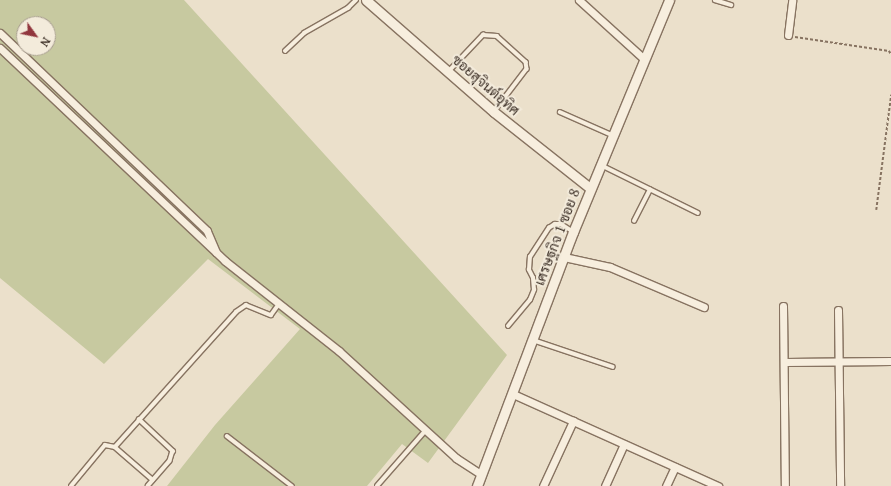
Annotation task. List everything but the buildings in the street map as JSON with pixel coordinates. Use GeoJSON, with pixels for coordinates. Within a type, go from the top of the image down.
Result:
{"type":"FeatureCollection","features":[{"type":"Feature","properties":{"kind":"street","name":"ซอยสุจินต์อุทิศ"},"geometry":{"type":"LineString","coordinates":[[366,0],[494,112],[590,188]]}},
{"type":"Feature","properties":{"kind":"street"},"geometry":{"type":"LineString","coordinates":[[579,0],[644,59]]}},
{"type":"Feature","properties":{"kind":"street","name":"เศรษฐกิจ 1 ซอย 8"},"geometry":{"type":"LineString","coordinates":[[477,486],[590,188],[669,0]]}},
{"type":"Feature","properties":{"kind":"street"},"geometry":{"type":"LineString","coordinates":[[788,35],[792,0]]}},
{"type":"Feature","properties":{"kind":"street"},"geometry":{"type":"LineString","coordinates":[[0,33],[207,231],[216,253]]}},
{"type":"Feature","properties":{"kind":"street"},"geometry":{"type":"LineString","coordinates":[[0,48],[216,253],[339,351],[427,429],[456,458],[481,474]]}},
{"type":"Feature","properties":{"kind":"street"},"geometry":{"type":"LineString","coordinates":[[564,257],[610,267],[704,307]]}},
{"type":"Feature","properties":{"kind":"street"},"geometry":{"type":"LineString","coordinates":[[783,306],[786,486]]}},
{"type":"Feature","properties":{"kind":"street"},"geometry":{"type":"LineString","coordinates":[[838,310],[840,486]]}},
{"type":"Feature","properties":{"kind":"street"},"geometry":{"type":"LineString","coordinates":[[785,362],[838,360],[891,361]]}},
{"type":"Feature","properties":{"kind":"street"},"geometry":{"type":"LineString","coordinates":[[513,394],[718,486]]}},
{"type":"Feature","properties":{"kind":"street"},"geometry":{"type":"LineString","coordinates":[[543,486],[573,421]]}},
{"type":"Feature","properties":{"kind":"street"},"geometry":{"type":"LineString","coordinates":[[605,486],[624,444]]}},
{"type":"Feature","properties":{"kind":"street"},"geometry":{"type":"LineString","coordinates":[[666,486],[675,467]]}},
{"type":"Feature","properties":{"kind":"lane"},"geometry":{"type":"LineString","coordinates":[[285,51],[304,33],[348,8],[356,0]]}},
{"type":"Feature","properties":{"kind":"lane"},"geometry":{"type":"LineString","coordinates":[[715,0],[731,5]]}},
{"type":"Feature","properties":{"kind":"lane"},"geometry":{"type":"LineString","coordinates":[[448,72],[483,35],[497,36],[526,62],[527,70],[494,112]]}},
{"type":"Feature","properties":{"kind":"lane"},"geometry":{"type":"LineString","coordinates":[[560,112],[612,135]]}},
{"type":"Feature","properties":{"kind":"lane"},"geometry":{"type":"LineString","coordinates":[[600,165],[698,213]]}},
{"type":"Feature","properties":{"kind":"lane"},"geometry":{"type":"LineString","coordinates":[[634,221],[650,190]]}},
{"type":"Feature","properties":{"kind":"lane"},"geometry":{"type":"LineString","coordinates":[[508,326],[530,300],[534,290],[533,278],[529,270],[530,257],[549,228],[555,224],[561,224],[573,232]]}},
{"type":"Feature","properties":{"kind":"lane"},"geometry":{"type":"LineString","coordinates":[[115,447],[236,312],[246,305],[271,315],[279,304]]}},
{"type":"Feature","properties":{"kind":"lane"},"geometry":{"type":"LineString","coordinates":[[533,340],[613,367]]}},
{"type":"Feature","properties":{"kind":"lane"},"geometry":{"type":"LineString","coordinates":[[139,420],[173,451],[170,461],[148,486]]}},
{"type":"Feature","properties":{"kind":"lane"},"geometry":{"type":"LineString","coordinates":[[377,486],[427,429]]}},
{"type":"Feature","properties":{"kind":"lane"},"geometry":{"type":"LineString","coordinates":[[227,436],[292,486]]}},
{"type":"Feature","properties":{"kind":"lane"},"geometry":{"type":"LineString","coordinates":[[70,486],[102,447],[110,445],[115,447],[153,480]]}},
{"type":"Feature","properties":{"kind":"path"},"geometry":{"type":"LineString","coordinates":[[788,35],[889,51],[891,54]]}},
{"type":"Feature","properties":{"kind":"path"},"geometry":{"type":"LineString","coordinates":[[876,210],[891,95]]}},
{"type":"Feature","properties":{"kind":"green space"},"geometry":{"type":"Polygon","coordinates":[[[0,0],[184,0],[507,355],[428,463],[402,444],[367,486],[167,486],[215,425],[300,329],[208,259],[104,364],[0,278],[0,0]]]}}]}
